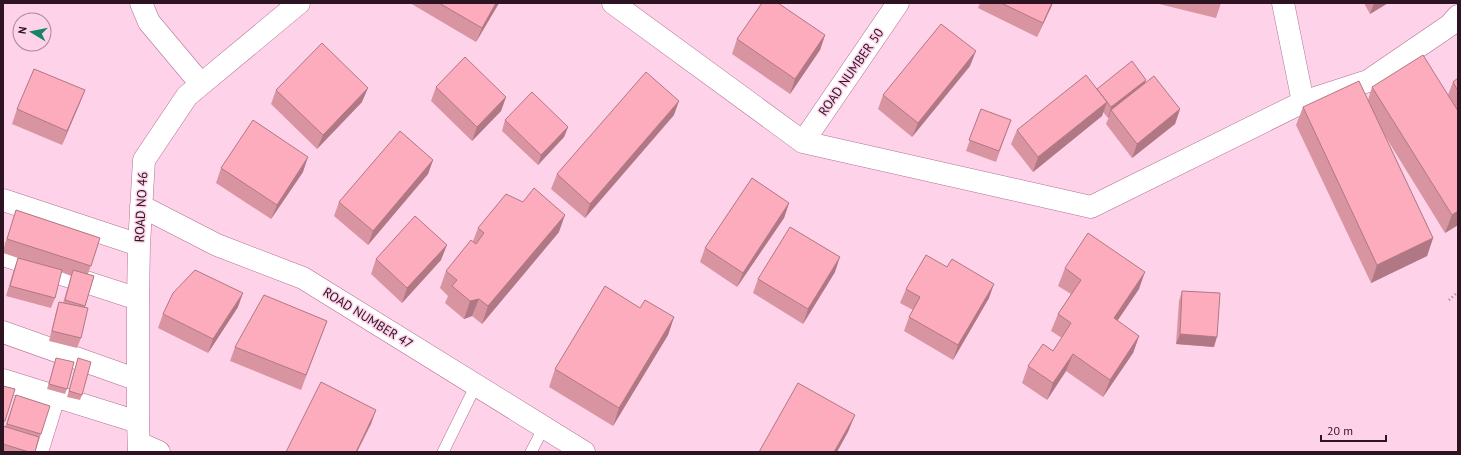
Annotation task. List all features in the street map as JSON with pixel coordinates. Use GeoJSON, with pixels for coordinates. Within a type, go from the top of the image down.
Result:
{"type":"FeatureCollection","features":[{"type":"Feature","properties":{"kind":"street"},"geometry":{"type":"LineString","coordinates":[[140,3],[149,22],[201,84]]}},
{"type":"Feature","properties":{"kind":"street","name":"ROAD NO 46"},"geometry":{"type":"LineString","coordinates":[[139,439],[138,299],[139,245],[144,160],[187,96],[299,3]]}},
{"type":"Feature","properties":{"kind":"street"},"geometry":{"type":"LineString","coordinates":[[613,3],[803,142],[1091,207],[1302,102],[1368,81],[1450,24],[1458,16]]}},
{"type":"Feature","properties":{"kind":"street","name":"ROAD NUMBER 50"},"geometry":{"type":"LineString","coordinates":[[803,142],[898,3]]}},
{"type":"Feature","properties":{"kind":"street"},"geometry":{"type":"LineString","coordinates":[[1283,3],[1302,102]]}},
{"type":"Feature","properties":{"kind":"street"},"geometry":{"type":"LineString","coordinates":[[3,200],[139,245]]}},
{"type":"Feature","properties":{"kind":"street","name":"ROAD NUMBER 47"},"geometry":{"type":"LineString","coordinates":[[141,206],[217,245],[303,278],[584,452]]}},
{"type":"Feature","properties":{"kind":"street"},"geometry":{"type":"LineString","coordinates":[[3,255],[138,299]]}},
{"type":"Feature","properties":{"kind":"street"},"geometry":{"type":"LineString","coordinates":[[3,332],[138,380]]}},
{"type":"Feature","properties":{"kind":"street"},"geometry":{"type":"LineString","coordinates":[[3,380],[54,397],[139,439],[159,452]]}},
{"type":"Feature","properties":{"kind":"street"},"geometry":{"type":"LineString","coordinates":[[37,452],[54,397]]}},
{"type":"Feature","properties":{"kind":"lane"},"geometry":{"type":"LineString","coordinates":[[443,452],[476,385]]}},
{"type":"Feature","properties":{"kind":"lane"},"geometry":{"type":"LineString","coordinates":[[531,452],[544,427]]}},
{"type":"Feature","properties":{"kind":"path"},"geometry":{"type":"LineString","coordinates":[[1449,300],[1458,292]]}},
{"type":"Feature","properties":{"kind":"building"},"geometry":{"type":"Polygon","coordinates":[[[439,3],[496,3],[482,28],[439,3]]]}},
{"type":"Feature","properties":{"kind":"building"},"geometry":{"type":"Polygon","coordinates":[[[762,3],[778,3],[825,35],[795,79],[737,39],[762,3]]]}},
{"type":"Feature","properties":{"kind":"building"},"geometry":{"type":"Polygon","coordinates":[[[1001,3],[1052,3],[1043,23],[1001,3]]]}},
{"type":"Feature","properties":{"kind":"building"},"geometry":{"type":"Polygon","coordinates":[[[941,24],[976,51],[918,123],[883,95],[941,24]]]}},
{"type":"Feature","properties":{"kind":"building"},"geometry":{"type":"Polygon","coordinates":[[[322,43],[368,88],[323,135],[276,90],[322,43]]]}},
{"type":"Feature","properties":{"kind":"building"},"geometry":{"type":"Polygon","coordinates":[[[1423,55],[1458,111],[1458,211],[1452,215],[1372,87],[1423,55]]]}},
{"type":"Feature","properties":{"kind":"building"},"geometry":{"type":"Polygon","coordinates":[[[465,57],[506,97],[477,127],[436,87],[465,57]]]}},
{"type":"Feature","properties":{"kind":"building"},"geometry":{"type":"Polygon","coordinates":[[[1132,61],[1146,80],[1111,107],[1097,89],[1132,61]]]}},
{"type":"Feature","properties":{"kind":"building"},"geometry":{"type":"Polygon","coordinates":[[[34,69],[85,90],[67,131],[17,109],[34,69]]]}},
{"type":"Feature","properties":{"kind":"building"},"geometry":{"type":"Polygon","coordinates":[[[646,72],[679,101],[590,204],[557,174],[646,72]]]}},
{"type":"Feature","properties":{"kind":"building"},"geometry":{"type":"Polygon","coordinates":[[[1086,75],[1107,102],[1038,157],[1017,130],[1086,75]]]}},
{"type":"Feature","properties":{"kind":"building"},"geometry":{"type":"Polygon","coordinates":[[[1154,76],[1180,109],[1137,144],[1111,110],[1154,76]]]}},
{"type":"Feature","properties":{"kind":"building"},"geometry":{"type":"Polygon","coordinates":[[[1458,78],[1458,91],[1453,82],[1458,78]]]}},
{"type":"Feature","properties":{"kind":"building"},"geometry":{"type":"Polygon","coordinates":[[[1359,81],[1433,238],[1377,265],[1303,107],[1359,81]]]}},
{"type":"Feature","properties":{"kind":"building"},"geometry":{"type":"Polygon","coordinates":[[[532,92],[568,127],[541,155],[505,120],[532,92]]]}},
{"type":"Feature","properties":{"kind":"building"},"geometry":{"type":"Polygon","coordinates":[[[981,109],[1011,120],[999,151],[969,140],[981,109]]]}},
{"type":"Feature","properties":{"kind":"building"},"geometry":{"type":"Polygon","coordinates":[[[253,120],[308,157],[277,205],[221,168],[253,120]]]}},
{"type":"Feature","properties":{"kind":"building"},"geometry":{"type":"Polygon","coordinates":[[[400,131],[433,160],[373,231],[339,202],[400,131]]]}},
{"type":"Feature","properties":{"kind":"building"},"geometry":{"type":"Polygon","coordinates":[[[752,178],[789,203],[743,273],[705,248],[752,178]]]}},
{"type":"Feature","properties":{"kind":"building"},"geometry":{"type":"Polygon","coordinates":[[[534,188],[565,215],[488,306],[479,299],[470,301],[452,286],[457,280],[446,271],[471,240],[476,244],[484,233],[478,228],[506,194],[523,202],[534,188]]]}},
{"type":"Feature","properties":{"kind":"building"},"geometry":{"type":"Polygon","coordinates":[[[16,210],[100,238],[91,266],[7,239],[16,210]]]}},
{"type":"Feature","properties":{"kind":"building"},"geometry":{"type":"Polygon","coordinates":[[[415,216],[447,245],[407,288],[376,259],[415,216]]]}},
{"type":"Feature","properties":{"kind":"building"},"geometry":{"type":"Polygon","coordinates":[[[790,227],[840,257],[808,309],[758,279],[790,227]]]}},
{"type":"Feature","properties":{"kind":"building"},"geometry":{"type":"Polygon","coordinates":[[[1088,233],[1145,272],[1114,318],[1139,336],[1110,380],[1073,354],[1053,383],[1028,366],[1043,344],[1053,351],[1071,323],[1058,314],[1081,280],[1065,268],[1088,233]]]}},
{"type":"Feature","properties":{"kind":"building"},"geometry":{"type":"Polygon","coordinates":[[[926,255],[947,267],[952,259],[994,284],[958,345],[909,317],[920,297],[906,289],[926,255]]]}},
{"type":"Feature","properties":{"kind":"building"},"geometry":{"type":"Polygon","coordinates":[[[18,258],[62,270],[55,298],[10,286],[18,258]]]}},
{"type":"Feature","properties":{"kind":"building"},"geometry":{"type":"Polygon","coordinates":[[[73,270],[94,276],[85,306],[65,300],[73,270]]]}},
{"type":"Feature","properties":{"kind":"building"},"geometry":{"type":"Polygon","coordinates":[[[195,270],[243,293],[213,339],[163,314],[173,293],[195,270]]]}},
{"type":"Feature","properties":{"kind":"building"},"geometry":{"type":"Polygon","coordinates":[[[605,286],[640,308],[645,300],[674,317],[619,408],[555,369],[605,286]]]}},
{"type":"Feature","properties":{"kind":"building"},"geometry":{"type":"Polygon","coordinates":[[[1182,291],[1220,293],[1217,337],[1180,334],[1182,291]]]}},
{"type":"Feature","properties":{"kind":"building"},"geometry":{"type":"Polygon","coordinates":[[[264,295],[327,321],[306,375],[235,347],[264,295]]]}},
{"type":"Feature","properties":{"kind":"building"},"geometry":{"type":"Polygon","coordinates":[[[59,302],[88,308],[81,338],[52,331],[59,302]]]}},
{"type":"Feature","properties":{"kind":"building"},"geometry":{"type":"Polygon","coordinates":[[[56,358],[74,362],[67,389],[49,384],[56,358]]]}},
{"type":"Feature","properties":{"kind":"building"},"geometry":{"type":"Polygon","coordinates":[[[78,358],[91,362],[82,395],[69,391],[78,358]]]}},
{"type":"Feature","properties":{"kind":"building"},"geometry":{"type":"Polygon","coordinates":[[[321,382],[376,410],[356,452],[286,452],[321,382]]]}},
{"type":"Feature","properties":{"kind":"building"},"geometry":{"type":"Polygon","coordinates":[[[798,383],[855,415],[834,452],[759,452],[798,383]]]}},
{"type":"Feature","properties":{"kind":"building"},"geometry":{"type":"Polygon","coordinates":[[[3,386],[15,389],[5,421],[3,421],[3,386]]]}},
{"type":"Feature","properties":{"kind":"building"},"geometry":{"type":"Polygon","coordinates":[[[16,395],[50,406],[41,434],[7,424],[16,395]]]}},
{"type":"Feature","properties":{"kind":"building"},"geometry":{"type":"Polygon","coordinates":[[[3,426],[39,437],[35,452],[29,452],[3,444],[3,426]]]}}]}
